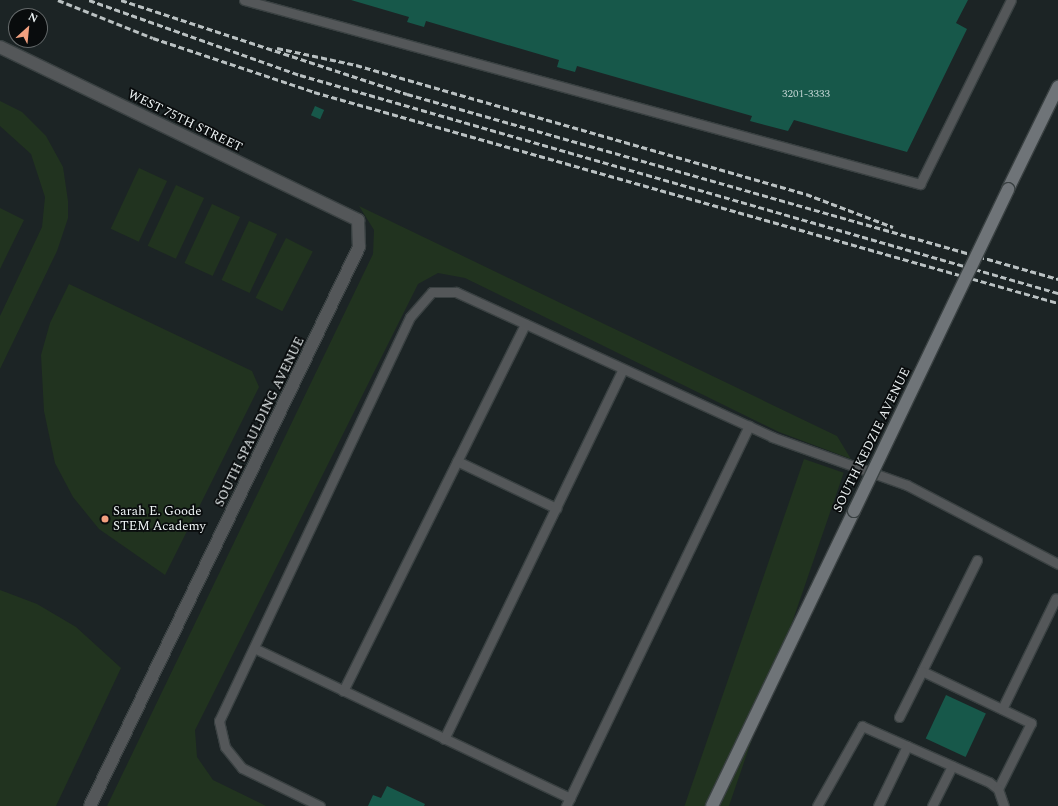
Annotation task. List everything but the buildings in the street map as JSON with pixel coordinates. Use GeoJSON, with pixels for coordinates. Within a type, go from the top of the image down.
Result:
{"type":"FeatureCollection","features":[{"type":"Feature","properties":{"kind":"main road","name":"SOUTH KEDZIE AVENUE"},"geometry":{"type":"LineString","coordinates":[[712,806],[1058,87]]}},
{"type":"Feature","properties":{"kind":"street","name":"WEST 75TH STREET"},"geometry":{"type":"LineString","coordinates":[[0,47],[358,220]]}},
{"type":"Feature","properties":{"kind":"street","name":"SOUTH SPAULDING AVENUE"},"geometry":{"type":"LineString","coordinates":[[90,806],[360,247],[358,220]]}},
{"type":"Feature","properties":{"kind":"lane"},"geometry":{"type":"LineString","coordinates":[[244,0],[920,184],[1011,0]]}},
{"type":"Feature","properties":{"kind":"lane"},"geometry":{"type":"LineString","coordinates":[[320,806],[242,768],[225,747],[219,721],[410,317],[432,292],[456,292],[748,426],[907,485],[1058,564]]}},
{"type":"Feature","properties":{"kind":"lane"},"geometry":{"type":"LineString","coordinates":[[343,691],[526,324]]}},
{"type":"Feature","properties":{"kind":"lane"},"geometry":{"type":"LineString","coordinates":[[444,738],[623,369]]}},
{"type":"Feature","properties":{"kind":"lane"},"geometry":{"type":"LineString","coordinates":[[254,648],[444,738],[568,802],[748,426]]}},
{"type":"Feature","properties":{"kind":"lane"},"geometry":{"type":"LineString","coordinates":[[457,462],[556,508]]}},
{"type":"Feature","properties":{"kind":"lane"},"geometry":{"type":"LineString","coordinates":[[899,717],[977,560]]}},
{"type":"Feature","properties":{"kind":"lane"},"geometry":{"type":"LineString","coordinates":[[1002,709],[1056,598]]}},
{"type":"Feature","properties":{"kind":"lane"},"geometry":{"type":"LineString","coordinates":[[922,671],[1031,723],[998,788],[1004,806]]}},
{"type":"Feature","properties":{"kind":"lane"},"geometry":{"type":"LineString","coordinates":[[817,806],[862,726],[998,788]]}},
{"type":"Feature","properties":{"kind":"lane"},"geometry":{"type":"LineString","coordinates":[[878,806],[908,746]]}},
{"type":"Feature","properties":{"kind":"lane"},"geometry":{"type":"LineString","coordinates":[[932,806],[952,766]]}},
{"type":"Feature","properties":{"kind":"green space"},"geometry":{"type":"Polygon","coordinates":[[[0,101],[22,112],[46,136],[63,167],[68,201],[68,218],[57,251],[0,369],[0,316],[42,227],[45,197],[31,154],[0,126],[0,101]]]}},
{"type":"Feature","properties":{"kind":"green space"},"geometry":{"type":"Polygon","coordinates":[[[139,168],[167,181],[139,242],[111,229],[139,168]]]}},
{"type":"Feature","properties":{"kind":"green space"},"geometry":{"type":"Polygon","coordinates":[[[176,185],[204,198],[176,259],[148,246],[176,185]]]}},
{"type":"Feature","properties":{"kind":"green space"},"geometry":{"type":"Polygon","coordinates":[[[212,204],[240,217],[213,276],[185,263],[212,204]]]}},
{"type":"Feature","properties":{"kind":"green space"},"geometry":{"type":"Polygon","coordinates":[[[359,206],[837,436],[851,459],[779,432],[465,278],[438,273],[418,284],[195,730],[197,757],[213,780],[266,806],[107,806],[373,254],[374,230],[359,206]]]}},
{"type":"Feature","properties":{"kind":"green space"},"geometry":{"type":"Polygon","coordinates":[[[0,208],[24,220],[0,269],[0,208]]]}},
{"type":"Feature","properties":{"kind":"green space"},"geometry":{"type":"Polygon","coordinates":[[[249,221],[277,234],[250,293],[222,280],[249,221]]]}},
{"type":"Feature","properties":{"kind":"green space"},"geometry":{"type":"Polygon","coordinates":[[[286,238],[313,252],[282,311],[256,298],[286,238]]]}},
{"type":"Feature","properties":{"kind":"green space"},"geometry":{"type":"Polygon","coordinates":[[[69,284],[252,371],[259,387],[165,575],[99,529],[73,497],[55,463],[44,411],[41,355],[50,323],[69,284]]]}},
{"type":"Feature","properties":{"kind":"green space"},"geometry":{"type":"Polygon","coordinates":[[[804,459],[844,473],[729,806],[685,806],[804,459]]]}},
{"type":"Feature","properties":{"kind":"green space"},"geometry":{"type":"Polygon","coordinates":[[[0,590],[37,604],[76,627],[121,668],[56,806],[0,806],[0,590]]]}},
{"type":"Feature","properties":{"kind":"railway"},"geometry":{"type":"LineString","coordinates":[[58,0],[153,38],[314,92],[1058,303]]}},
{"type":"Feature","properties":{"kind":"railway"},"geometry":{"type":"LineString","coordinates":[[89,0],[300,75],[1058,293]]}},
{"type":"Feature","properties":{"kind":"railway"},"geometry":{"type":"LineString","coordinates":[[121,0],[407,94],[1058,279]]}},
{"type":"Feature","properties":{"kind":"railway"},"geometry":{"type":"LineString","coordinates":[[277,48],[356,65],[806,194],[893,227]]}},
{"type":"Feature","properties":{"kind":"place","name":"Sarah E. Goode STEM Academy"},"geometry":{"type":"Point","coordinates":[105,519]}}]}
